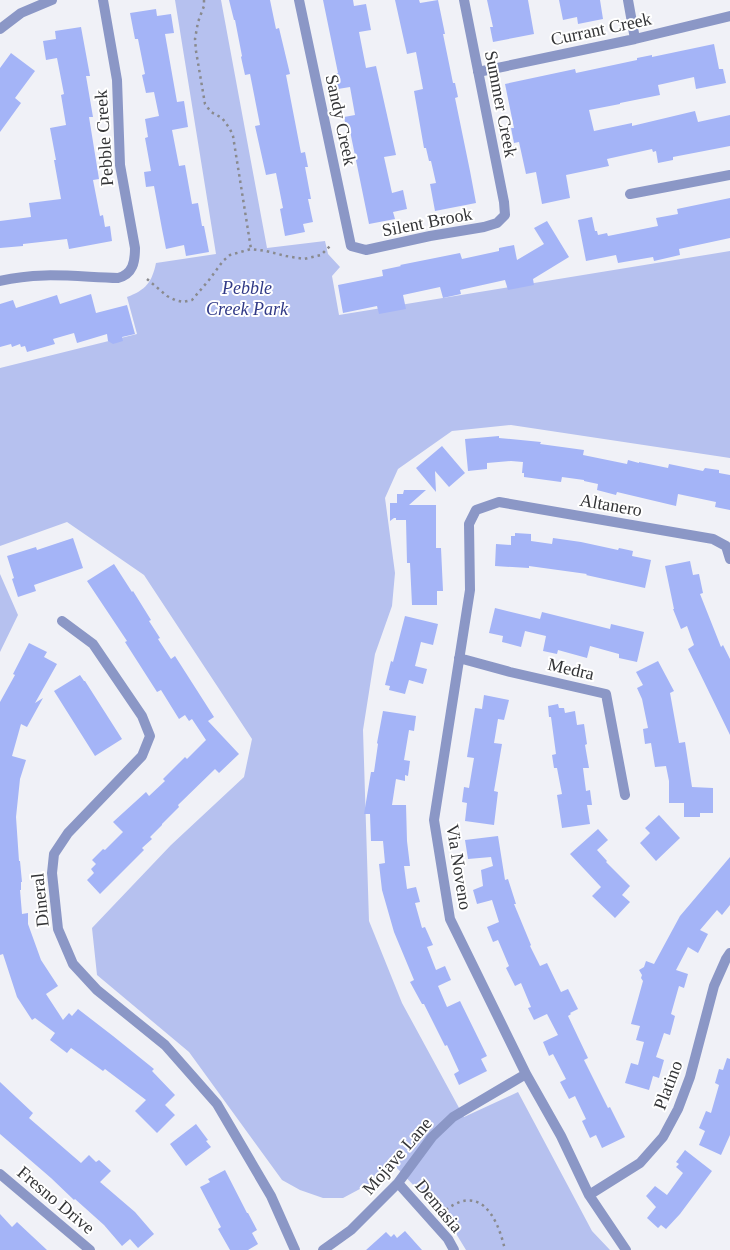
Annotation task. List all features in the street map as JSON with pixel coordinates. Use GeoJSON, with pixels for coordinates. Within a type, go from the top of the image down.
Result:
{"type":"FeatureCollection","features":[{"type":"Feature","properties":{"kind":"street"},"geometry":{"type":"LineString","coordinates":[[0,29],[21,13],[52,0]]}},
{"type":"Feature","properties":{"kind":"street","name":"Pebble Creek"},"geometry":{"type":"LineString","coordinates":[[0,281],[36,275],[118,278],[124,277],[129,272],[135,260],[135,248],[120,165],[117,80],[103,0]]}},
{"type":"Feature","properties":{"kind":"street","name":"Sandy Creek"},"geometry":{"type":"LineString","coordinates":[[299,0],[351,246]]}},
{"type":"Feature","properties":{"kind":"street","name":"Summer Creek"},"geometry":{"type":"LineString","coordinates":[[464,0],[506,215]]}},
{"type":"Feature","properties":{"kind":"street"},"geometry":{"type":"LineString","coordinates":[[628,0],[635,39]]}},
{"type":"Feature","properties":{"kind":"street","name":"Currant Creek"},"geometry":{"type":"LineString","coordinates":[[478,72],[730,18]]}},
{"type":"Feature","properties":{"kind":"street"},"geometry":{"type":"LineString","coordinates":[[630,194],[730,175]]}},
{"type":"Feature","properties":{"kind":"street","name":"Silent Brook"},"geometry":{"type":"LineString","coordinates":[[351,246],[366,250],[484,227],[497,223],[506,215]]}},
{"type":"Feature","properties":{"kind":"street","name":"Altanero"},"geometry":{"type":"LineString","coordinates":[[476,510],[499,502],[714,539],[726,546],[730,559]]}},
{"type":"Feature","properties":{"kind":"street","name":"Via Noveno"},"geometry":{"type":"LineString","coordinates":[[476,510],[470,524],[470,590],[434,820],[450,919],[526,1074],[561,1136],[589,1195],[626,1250]]}},
{"type":"Feature","properties":{"kind":"street","name":"Dineral"},"geometry":{"type":"LineString","coordinates":[[62,621],[93,644],[142,716],[150,736],[142,756],[68,833],[54,854],[52,873],[58,929],[72,964],[97,990],[165,1046],[217,1104],[271,1196],[295,1250]]}},
{"type":"Feature","properties":{"kind":"street","name":"Medra"},"geometry":{"type":"LineString","coordinates":[[459,658],[606,694],[625,795]]}},
{"type":"Feature","properties":{"kind":"street","name":"Platino"},"geometry":{"type":"LineString","coordinates":[[589,1195],[640,1163],[663,1137],[678,1110],[690,1077],[714,986],[730,953]]}},
{"type":"Feature","properties":{"kind":"street","name":"Mojave Lane"},"geometry":{"type":"LineString","coordinates":[[323,1250],[351,1230],[398,1183],[432,1137],[453,1117],[526,1074]]}},
{"type":"Feature","properties":{"kind":"street","name":"Fresno Drive"},"geometry":{"type":"LineString","coordinates":[[0,1174],[90,1250]]}},
{"type":"Feature","properties":{"kind":"street","name":"Demasia"},"geometry":{"type":"LineString","coordinates":[[398,1183],[448,1239],[454,1250]]}},
{"type":"Feature","properties":{"kind":"path"},"geometry":{"type":"LineString","coordinates":[[204,0],[195,39],[205,104],[211,112],[222,118],[230,128],[233,136],[251,249]]}},
{"type":"Feature","properties":{"kind":"path"},"geometry":{"type":"LineString","coordinates":[[147,280],[167,296],[183,302],[192,300],[230,255],[251,249],[304,259],[321,255],[330,246]]}},
{"type":"Feature","properties":{"kind":"path"},"geometry":{"type":"LineString","coordinates":[[433,1222],[451,1206],[469,1200],[480,1202],[493,1216],[504,1250]]}},
{"type":"Feature","properties":{"kind":"green space","name":"Pebble Creek Park"},"geometry":{"type":"Polygon","coordinates":[[[175,0],[221,0],[267,248],[325,241],[328,254],[340,267],[332,276],[339,315],[730,251],[730,458],[511,425],[452,431],[398,469],[385,498],[395,573],[392,606],[375,654],[363,730],[369,921],[402,1003],[464,1117],[518,1092],[592,1231],[610,1250],[466,1250],[449,1222],[394,1165],[371,1183],[343,1198],[323,1198],[300,1190],[282,1180],[189,1052],[97,975],[92,928],[171,845],[244,777],[252,739],[144,575],[67,522],[0,546],[0,368],[137,334],[127,297],[139,291],[147,284],[156,263],[216,254],[175,0]]]}},
{"type":"Feature","properties":{"kind":"green space"},"geometry":{"type":"Polygon","coordinates":[[[0,574],[18,615],[0,652],[0,574]]]}},
{"type":"Feature","properties":{"kind":"building"},"geometry":{"type":"Polygon","coordinates":[[[229,0],[270,0],[276,29],[279,28],[290,74],[286,75],[301,153],[305,152],[308,167],[305,167],[311,199],[308,199],[313,222],[303,224],[305,232],[285,236],[280,209],[283,208],[276,173],[266,175],[255,126],[260,125],[250,74],[245,75],[235,20],[229,0]]]}},
{"type":"Feature","properties":{"kind":"building"},"geometry":{"type":"Polygon","coordinates":[[[323,0],[353,0],[354,6],[366,4],[371,30],[359,32],[366,68],[376,66],[396,155],[384,157],[392,193],[403,190],[407,209],[393,212],[395,219],[369,224],[350,131],[347,132],[344,117],[355,115],[350,87],[338,89],[335,74],[338,73],[323,0]]]}},
{"type":"Feature","properties":{"kind":"building"},"geometry":{"type":"Polygon","coordinates":[[[395,0],[419,0],[420,3],[438,0],[453,83],[455,83],[458,97],[455,98],[476,203],[435,211],[430,184],[436,183],[431,161],[429,161],[426,148],[424,148],[414,91],[423,89],[416,52],[407,54],[395,0]]]}},
{"type":"Feature","properties":{"kind":"building"},"geometry":{"type":"Polygon","coordinates":[[[487,0],[528,0],[534,34],[493,42],[490,27],[493,27],[487,0]]]}},
{"type":"Feature","properties":{"kind":"building"},"geometry":{"type":"Polygon","coordinates":[[[559,0],[600,0],[603,19],[578,24],[577,17],[563,20],[559,0]]]}},
{"type":"Feature","properties":{"kind":"building"},"geometry":{"type":"Polygon","coordinates":[[[156,9],[157,16],[171,14],[174,33],[165,34],[177,102],[184,101],[188,127],[172,130],[179,166],[185,165],[192,204],[198,203],[209,252],[186,256],[184,245],[166,249],[154,186],[146,187],[144,172],[151,171],[145,138],[148,137],[145,119],[159,116],[154,92],[146,93],[142,75],[145,74],[138,39],[135,39],[130,13],[156,9]]]}},
{"type":"Feature","properties":{"kind":"building"},"geometry":{"type":"Polygon","coordinates":[[[81,27],[90,76],[86,76],[93,117],[89,117],[99,179],[93,180],[100,216],[103,215],[105,227],[110,226],[112,241],[69,249],[67,239],[0,248],[0,221],[31,217],[29,203],[61,199],[50,128],[66,125],[61,95],[64,94],[57,58],[46,60],[43,41],[56,39],[55,31],[81,27]]]}},
{"type":"Feature","properties":{"kind":"building"},"geometry":{"type":"Polygon","coordinates":[[[714,44],[719,69],[723,69],[726,83],[696,89],[694,77],[658,85],[660,95],[589,110],[594,131],[632,123],[632,126],[695,111],[698,122],[730,115],[730,146],[673,157],[673,160],[658,163],[656,151],[653,152],[652,149],[607,159],[609,166],[566,175],[570,198],[542,204],[536,172],[526,174],[519,142],[514,143],[511,128],[514,128],[505,84],[575,69],[576,73],[637,60],[637,58],[652,55],[652,57],[714,44]]]}},
{"type":"Feature","properties":{"kind":"building"},"geometry":{"type":"Polygon","coordinates":[[[11,53],[35,71],[15,98],[21,103],[0,132],[0,68],[11,53]]]}},
{"type":"Feature","properties":{"kind":"building"},"geometry":{"type":"Polygon","coordinates":[[[730,198],[730,238],[679,249],[680,255],[654,261],[653,257],[618,263],[616,255],[586,261],[578,220],[592,217],[595,231],[597,231],[598,235],[607,233],[608,236],[658,226],[656,218],[678,214],[677,209],[730,198]]]}},
{"type":"Feature","properties":{"kind":"building"},"geometry":{"type":"Polygon","coordinates":[[[547,221],[569,257],[533,279],[534,285],[508,290],[505,280],[460,290],[461,294],[443,298],[440,287],[403,295],[406,309],[379,314],[377,306],[343,313],[338,285],[383,276],[382,270],[400,265],[460,253],[462,259],[499,251],[499,248],[514,245],[517,260],[544,244],[534,228],[547,221]]]}},
{"type":"Feature","properties":{"kind":"building"},"geometry":{"type":"Polygon","coordinates":[[[91,294],[96,313],[127,305],[135,334],[122,337],[123,341],[113,344],[108,341],[107,334],[77,343],[74,333],[53,339],[55,344],[27,352],[25,346],[21,347],[20,344],[12,347],[11,344],[0,347],[0,304],[13,300],[16,308],[57,295],[60,304],[91,294]]]}},
{"type":"Feature","properties":{"kind":"building"},"geometry":{"type":"Polygon","coordinates":[[[499,436],[499,438],[541,442],[540,444],[584,450],[583,455],[627,464],[628,460],[668,468],[669,464],[703,471],[705,468],[719,470],[719,473],[730,475],[730,510],[715,507],[716,502],[678,494],[676,506],[617,492],[616,495],[597,490],[598,484],[584,480],[562,477],[561,482],[524,477],[524,473],[522,473],[523,462],[487,463],[487,469],[468,471],[465,439],[499,436]]]}},
{"type":"Feature","properties":{"kind":"building"},"geometry":{"type":"Polygon","coordinates":[[[442,446],[465,473],[449,487],[435,471],[436,492],[416,468],[442,446]]]}},
{"type":"Feature","properties":{"kind":"building"},"geometry":{"type":"Polygon","coordinates":[[[404,490],[426,490],[409,505],[436,505],[436,548],[441,548],[443,591],[437,591],[437,605],[412,605],[410,563],[407,563],[406,520],[396,520],[394,518],[390,521],[390,503],[397,503],[397,494],[403,494],[404,490]]]}},
{"type":"Feature","properties":{"kind":"building"},"geometry":{"type":"Polygon","coordinates":[[[515,533],[531,534],[531,541],[552,544],[553,538],[633,551],[632,556],[651,560],[645,588],[587,574],[529,566],[529,568],[495,566],[496,544],[511,545],[511,536],[515,536],[515,533]]]}},
{"type":"Feature","properties":{"kind":"building"},"geometry":{"type":"Polygon","coordinates":[[[73,538],[83,568],[34,585],[36,591],[18,597],[7,556],[36,547],[37,550],[73,538]]]}},
{"type":"Feature","properties":{"kind":"building"},"geometry":{"type":"Polygon","coordinates":[[[690,561],[693,575],[699,574],[703,593],[700,594],[721,647],[723,645],[730,659],[730,735],[688,649],[694,645],[687,626],[681,629],[673,609],[665,566],[690,561]]]}},
{"type":"Feature","properties":{"kind":"building"},"geometry":{"type":"Polygon","coordinates":[[[114,564],[151,620],[149,621],[160,638],[158,639],[171,659],[175,656],[214,717],[208,721],[239,754],[219,773],[215,769],[178,805],[179,807],[150,837],[152,839],[142,848],[144,850],[100,894],[87,880],[94,873],[91,869],[96,864],[92,860],[123,832],[113,822],[146,792],[149,796],[165,781],[163,779],[185,757],[187,759],[206,740],[192,719],[189,721],[185,715],[179,719],[161,690],[157,692],[125,642],[127,641],[87,581],[114,564]]]}},
{"type":"Feature","properties":{"kind":"building"},"geometry":{"type":"Polygon","coordinates":[[[495,608],[540,619],[542,612],[610,629],[611,624],[644,632],[637,662],[619,658],[619,654],[590,646],[587,658],[558,650],[557,654],[543,651],[546,636],[525,631],[521,647],[502,642],[503,636],[489,633],[495,608]]]}},
{"type":"Feature","properties":{"kind":"building"},"geometry":{"type":"Polygon","coordinates":[[[405,616],[438,624],[433,645],[421,642],[415,666],[427,669],[423,684],[409,680],[405,694],[389,690],[390,686],[385,685],[405,616]]]}},
{"type":"Feature","properties":{"kind":"building"},"geometry":{"type":"Polygon","coordinates":[[[29,643],[47,652],[44,657],[57,664],[35,703],[43,698],[27,727],[21,724],[12,756],[26,760],[20,779],[16,817],[22,882],[20,890],[22,914],[28,913],[28,924],[41,960],[58,986],[46,994],[63,1020],[69,1013],[72,1016],[78,1009],[154,1069],[152,1071],[175,1095],[165,1105],[175,1115],[157,1133],[135,1111],[146,1100],[105,1069],[103,1071],[71,1048],[67,1053],[50,1040],[55,1033],[35,1018],[32,1020],[17,997],[3,954],[0,955],[0,702],[15,675],[13,674],[29,643]]]}},
{"type":"Feature","properties":{"kind":"building"},"geometry":{"type":"Polygon","coordinates":[[[658,661],[674,691],[670,693],[679,743],[685,742],[692,787],[713,788],[713,813],[700,813],[700,817],[684,817],[684,803],[669,803],[669,781],[666,766],[655,767],[651,743],[645,744],[643,729],[648,728],[642,699],[637,688],[643,685],[636,672],[658,661]]]}},
{"type":"Feature","properties":{"kind":"building"},"geometry":{"type":"Polygon","coordinates":[[[80,675],[122,739],[95,756],[54,691],[80,675]]]}},
{"type":"Feature","properties":{"kind":"building"},"geometry":{"type":"Polygon","coordinates":[[[484,695],[509,700],[504,720],[498,719],[494,743],[502,744],[494,791],[498,792],[494,825],[465,821],[467,803],[462,802],[464,787],[469,788],[474,758],[467,757],[475,708],[482,709],[484,695]]]}},
{"type":"Feature","properties":{"kind":"building"},"geometry":{"type":"Polygon","coordinates":[[[558,704],[559,708],[564,708],[565,713],[575,711],[577,725],[584,724],[589,768],[583,768],[586,791],[590,790],[592,805],[587,805],[590,824],[562,828],[557,795],[562,794],[557,768],[554,768],[552,755],[556,754],[548,706],[558,704]]]}},
{"type":"Feature","properties":{"kind":"building"},"geometry":{"type":"Polygon","coordinates":[[[383,711],[416,716],[414,731],[409,730],[404,760],[410,761],[408,776],[405,775],[405,781],[396,779],[392,805],[406,805],[410,866],[404,866],[407,889],[416,887],[420,902],[415,903],[422,928],[425,927],[433,945],[427,947],[436,970],[445,966],[451,980],[438,986],[447,1007],[460,1001],[487,1056],[481,1059],[487,1071],[459,1085],[454,1074],[459,1071],[447,1045],[445,1046],[424,1004],[422,1004],[410,982],[414,980],[394,932],[382,890],[379,864],[385,863],[383,841],[371,841],[370,814],[364,814],[371,772],[374,772],[383,711]]]}},
{"type":"Feature","properties":{"kind":"building"},"geometry":{"type":"Polygon","coordinates":[[[659,815],[680,838],[656,861],[640,843],[650,833],[645,828],[659,815]]]}},
{"type":"Feature","properties":{"kind":"building"},"geometry":{"type":"Polygon","coordinates":[[[598,829],[608,840],[597,850],[630,886],[622,895],[630,902],[615,918],[592,896],[601,887],[570,854],[598,829]]]}},
{"type":"Feature","properties":{"kind":"building"},"geometry":{"type":"Polygon","coordinates":[[[498,836],[505,880],[508,879],[516,904],[514,904],[530,946],[540,966],[547,963],[561,992],[568,989],[578,1009],[568,1016],[588,1058],[584,1060],[625,1137],[602,1148],[596,1135],[590,1138],[582,1121],[586,1119],[575,1096],[569,1099],[560,1082],[566,1079],[553,1054],[549,1056],[543,1042],[558,1035],[547,1014],[534,1020],[528,1008],[531,1007],[521,983],[515,986],[506,968],[509,966],[498,940],[493,942],[487,927],[499,922],[492,900],[477,904],[473,890],[483,886],[481,870],[493,866],[491,857],[468,859],[465,840],[498,836]]]}},
{"type":"Feature","properties":{"kind":"building"},"geometry":{"type":"Polygon","coordinates":[[[730,857],[730,905],[722,915],[717,910],[700,930],[708,934],[698,953],[688,947],[676,970],[688,974],[684,988],[679,986],[671,1014],[675,1016],[670,1035],[664,1033],[656,1057],[664,1060],[659,1078],[653,1076],[649,1090],[625,1083],[631,1063],[638,1065],[644,1042],[636,1040],[640,1026],[631,1024],[643,981],[639,970],[644,967],[646,961],[654,964],[680,916],[730,857]]]}},
{"type":"Feature","properties":{"kind":"building"},"geometry":{"type":"Polygon","coordinates":[[[727,1058],[730,1059],[730,1135],[721,1155],[699,1145],[705,1131],[699,1128],[706,1111],[711,1113],[719,1085],[715,1083],[719,1069],[723,1070],[727,1058]]]}},
{"type":"Feature","properties":{"kind":"building"},"geometry":{"type":"Polygon","coordinates":[[[0,1082],[33,1113],[29,1118],[81,1163],[89,1155],[96,1162],[99,1160],[111,1171],[100,1182],[135,1212],[154,1234],[138,1248],[130,1239],[122,1246],[104,1225],[0,1134],[0,1082]]]}},
{"type":"Feature","properties":{"kind":"building"},"geometry":{"type":"Polygon","coordinates":[[[196,1124],[211,1147],[186,1166],[170,1144],[196,1124]]]}},
{"type":"Feature","properties":{"kind":"building"},"geometry":{"type":"Polygon","coordinates":[[[685,1150],[712,1171],[680,1214],[666,1229],[661,1225],[658,1228],[647,1218],[656,1207],[646,1196],[655,1186],[667,1195],[683,1173],[676,1167],[679,1164],[676,1162],[685,1150]]]}},
{"type":"Feature","properties":{"kind":"building"},"geometry":{"type":"Polygon","coordinates":[[[225,1170],[257,1230],[252,1233],[258,1244],[248,1250],[230,1250],[218,1229],[221,1227],[200,1187],[210,1182],[208,1179],[225,1170]]]}},
{"type":"Feature","properties":{"kind":"building"},"geometry":{"type":"Polygon","coordinates":[[[0,1214],[12,1227],[17,1222],[47,1250],[0,1250],[0,1214]]]}},
{"type":"Feature","properties":{"kind":"building"},"geometry":{"type":"Polygon","coordinates":[[[405,1231],[422,1250],[366,1250],[386,1232],[391,1237],[394,1234],[397,1238],[405,1231]]]}}]}
